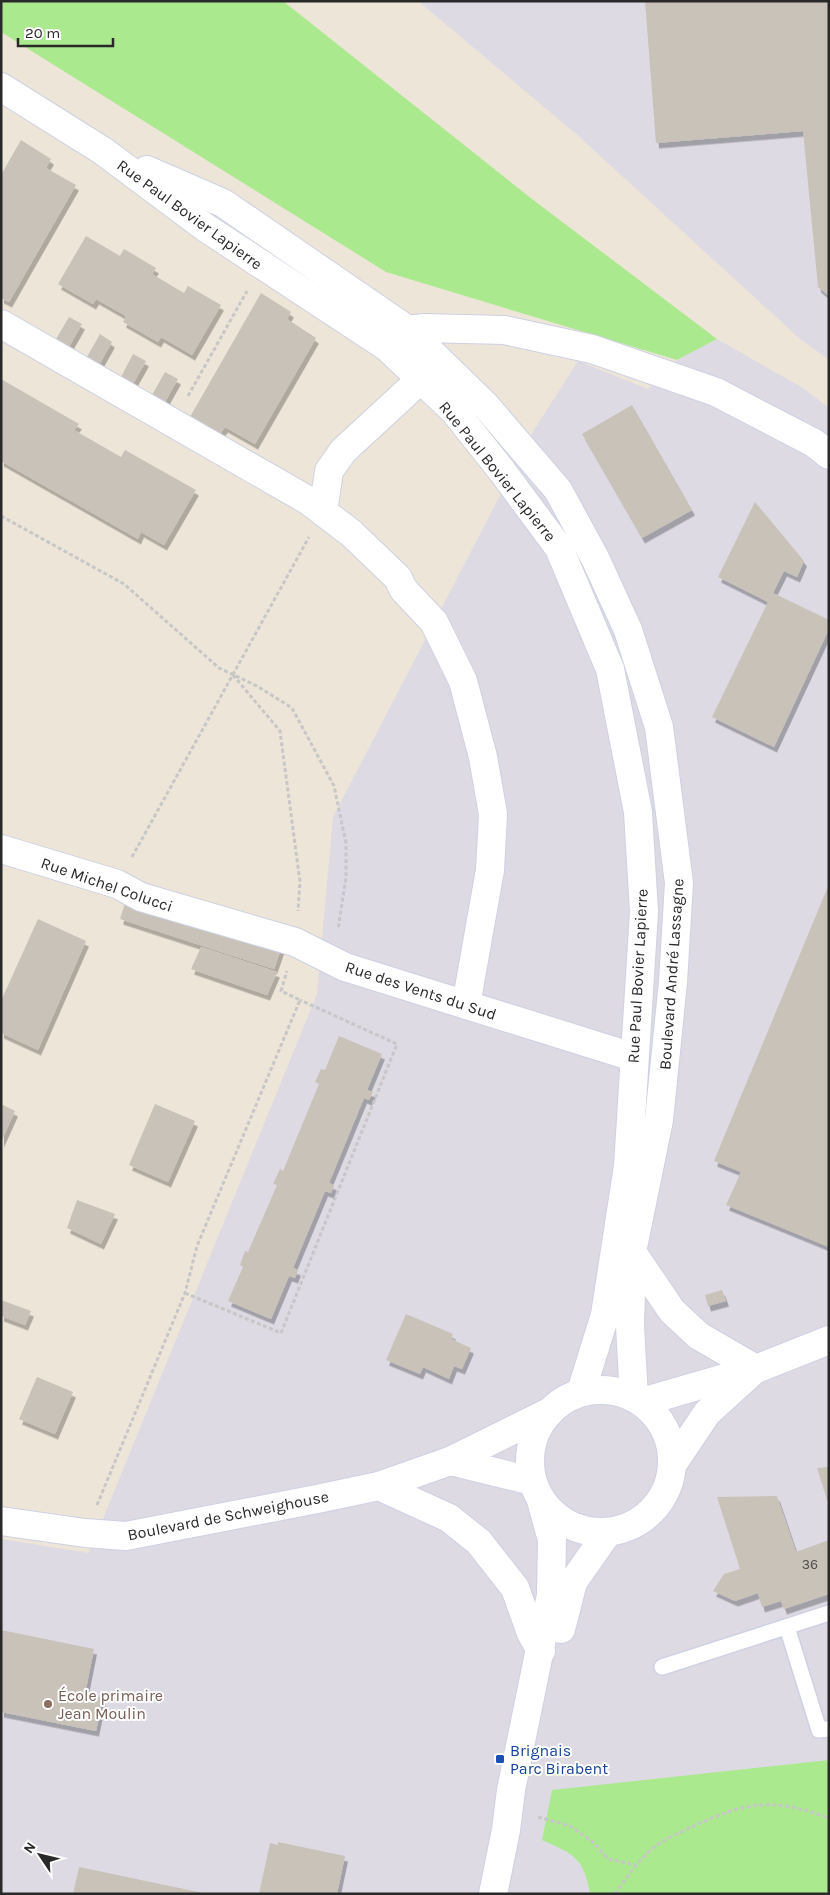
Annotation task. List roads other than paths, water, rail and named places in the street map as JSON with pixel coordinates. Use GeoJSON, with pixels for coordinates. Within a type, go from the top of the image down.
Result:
{"type":"FeatureCollection","features":[{"type":"Feature","properties":{"kind":"main road","name":"Rue Paul Bovier Lapierre"},"geometry":{"type":"LineString","coordinates":[[1,88],[103,151],[206,228],[387,346],[455,412],[502,470],[560,548],[610,670],[638,812],[644,912],[633,1057],[628,1166],[607,1306],[581,1392]]}},
{"type":"Feature","properties":{"kind":"main road","name":"Rue Paul Bovier Lapierre"},"geometry":{"type":"LineString","coordinates":[[103,151],[223,203],[408,330]]}},
{"type":"Feature","properties":{"kind":"main road"},"geometry":{"type":"LineString","coordinates":[[1,324],[309,501],[351,533],[398,578],[403,589],[434,622],[463,681],[483,757],[493,814],[490,870],[466,1005]]}},
{"type":"Feature","properties":{"kind":"main road"},"geometry":{"type":"LineString","coordinates":[[408,330],[424,328],[504,330],[592,349],[716,392],[814,443],[829,455]]}},
{"type":"Feature","properties":{"kind":"main road","name":"Boulevard André Lassagne"},"geometry":{"type":"LineString","coordinates":[[408,330],[486,406],[558,490],[595,558],[628,630],[659,727],[680,883],[674,982],[659,1120],[632,1252],[630,1326],[638,1400]]}},
{"type":"Feature","properties":{"kind":"main road"},"geometry":{"type":"LineString","coordinates":[[323,512],[329,471],[343,451],[421,379]]}},
{"type":"Feature","properties":{"kind":"main road","name":"Rue Michel Colucci"},"geometry":{"type":"LineString","coordinates":[[1,849],[117,884],[141,897],[212,918]]}},
{"type":"Feature","properties":{"kind":"main road","name":"Rue des Vents du Sud"},"geometry":{"type":"LineString","coordinates":[[212,918],[295,942],[345,967],[633,1057]]}},
{"type":"Feature","properties":{"kind":"main road"},"geometry":{"type":"LineString","coordinates":[[632,1252],[672,1311],[700,1336],[756,1369]]}},
{"type":"Feature","properties":{"kind":"main road"},"geometry":{"type":"LineString","coordinates":[[638,1400],[756,1369],[829,1340]]}},
{"type":"Feature","properties":{"kind":"main road"},"geometry":{"type":"LineString","coordinates":[[672,1465],[707,1413],[756,1369]]}},
{"type":"Feature","properties":{"kind":"main road"},"geometry":{"type":"LineString","coordinates":[[450,1461],[536,1491],[553,1515],[570,1526],[588,1532],[608,1532],[628,1527],[645,1517],[659,1502],[669,1485],[672,1465],[671,1447],[665,1430],[655,1414],[638,1400],[617,1392],[599,1390],[581,1392],[564,1400],[549,1412],[535,1432],[530,1456],[536,1491],[552,1540],[551,1595],[541,1651],[510,1790],[506,1830],[493,1894]]}},
{"type":"Feature","properties":{"kind":"main road","name":"Boulevard de Schweighouse"},"geometry":{"type":"LineString","coordinates":[[1,1521],[85,1534],[126,1536],[379,1486],[450,1461],[549,1412]]}},
{"type":"Feature","properties":{"kind":"main road"},"geometry":{"type":"LineString","coordinates":[[379,1486],[449,1518],[480,1542],[515,1588],[531,1633],[541,1651]]}},
{"type":"Feature","properties":{"kind":"main road"},"geometry":{"type":"LineString","coordinates":[[506,1830],[522,1793],[573,1582],[608,1532]]}},
{"type":"Feature","properties":{"kind":"lane"},"geometry":{"type":"LineString","coordinates":[[262,265],[271,235]]}},
{"type":"Feature","properties":{"kind":"lane"},"geometry":{"type":"LineString","coordinates":[[662,1667],[829,1613]]}},
{"type":"Feature","properties":{"kind":"lane"},"geometry":{"type":"LineString","coordinates":[[787,1627],[819,1730],[829,1729]]}},
{"type":"Feature","properties":{"kind":"place","name":"École primaire Jean Moulin"},"geometry":{"type":"Point","coordinates":[48,1704]}},
{"type":"Feature","properties":{"kind":"place","name":"Brignais Parc Birabent"},"geometry":{"type":"Point","coordinates":[500,1759]}}]}
